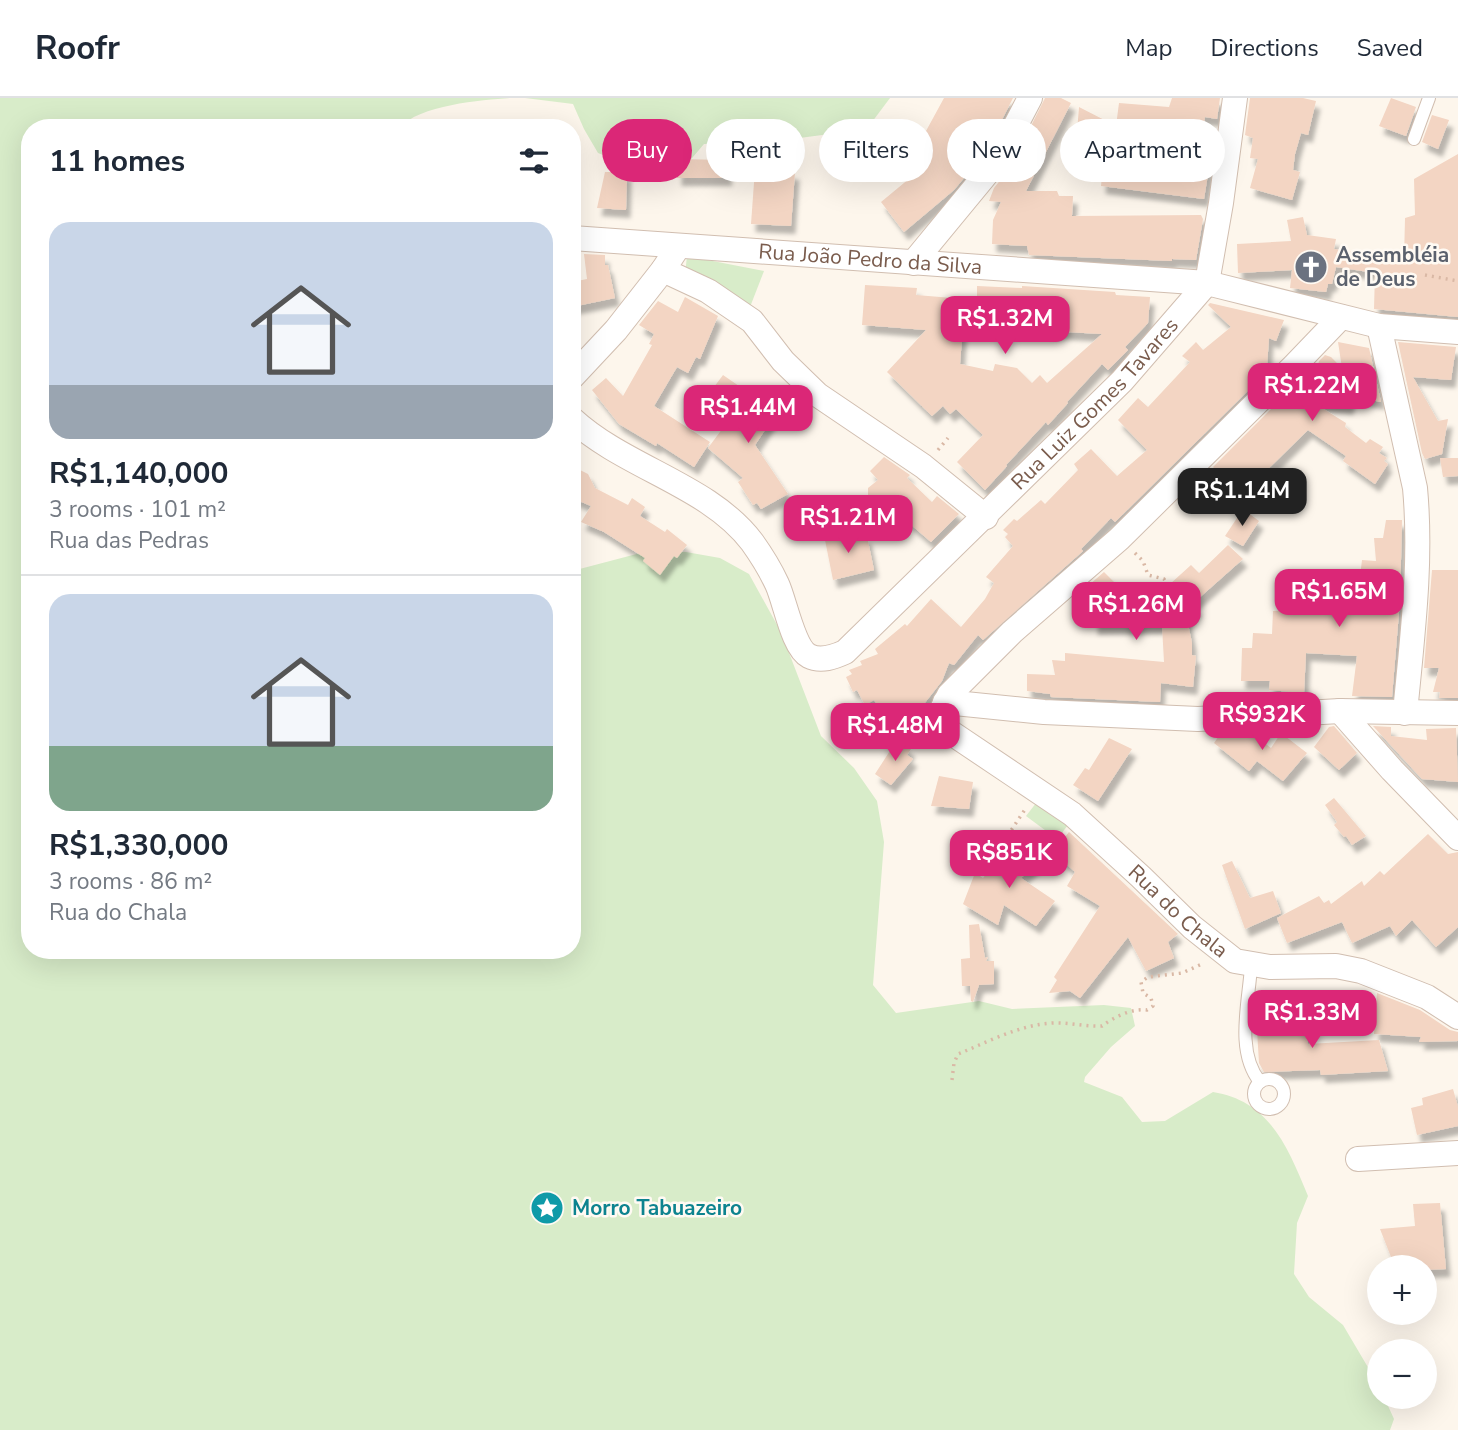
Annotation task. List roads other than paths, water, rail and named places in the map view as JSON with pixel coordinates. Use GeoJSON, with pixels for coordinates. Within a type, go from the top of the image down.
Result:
{"type":"FeatureCollection","features":[{"type":"Feature","properties":{"kind":"street"},"geometry":{"type":"LineString","coordinates":[[913,263],[997,161],[1030,98]]}},
{"type":"Feature","properties":{"kind":"street"},"geometry":{"type":"LineString","coordinates":[[1207,283],[1235,98]]}},
{"type":"Feature","properties":{"kind":"street","name":"Rua João Pedro da Silva"},"geometry":{"type":"LineString","coordinates":[[581,240],[1207,283],[1379,326],[1458,332]]}},
{"type":"Feature","properties":{"kind":"street"},"geometry":{"type":"LineString","coordinates":[[581,367],[616,330],[678,247]]}},
{"type":"Feature","properties":{"kind":"street"},"geometry":{"type":"LineString","coordinates":[[663,270],[730,304],[752,321],[783,361],[818,395],[923,466],[986,517]]}},
{"type":"Feature","properties":{"kind":"street","name":"Rua Luiz Gomes Tavares"},"geometry":{"type":"LineString","coordinates":[[581,428],[718,508],[734,522],[766,562],[778,586],[799,645],[807,655],[820,659],[832,658],[845,652],[986,517],[1122,381],[1207,283]]}},
{"type":"Feature","properties":{"kind":"street"},"geometry":{"type":"LineString","coordinates":[[943,709],[1012,632],[1119,539],[1341,317]]}},
{"type":"Feature","properties":{"kind":"street"},"geometry":{"type":"LineString","coordinates":[[1379,326],[1415,488],[1418,514],[1418,568],[1405,713]]}},
{"type":"Feature","properties":{"kind":"street"},"geometry":{"type":"LineString","coordinates":[[943,709],[1198,719],[1340,711],[1458,713]]}},
{"type":"Feature","properties":{"kind":"street","name":"Rua do Chala"},"geometry":{"type":"LineString","coordinates":[[943,709],[942,724],[947,730],[1072,814],[1192,927],[1243,963],[1336,966],[1360,971],[1427,997],[1458,1017]]}},
{"type":"Feature","properties":{"kind":"street"},"geometry":{"type":"LineString","coordinates":[[1340,711],[1458,838]]}},
{"type":"Feature","properties":{"kind":"street"},"geometry":{"type":"LineString","coordinates":[[1358,1159],[1458,1153]]}},
{"type":"Feature","properties":{"kind":"lane"},"geometry":{"type":"LineString","coordinates":[[1414,139],[1429,98]]}},
{"type":"Feature","properties":{"kind":"lane"},"geometry":{"type":"LineString","coordinates":[[1243,963],[1246,1041],[1252,1071],[1260,1082]]}},
{"type":"Feature","properties":{"kind":"place","name":"Assembléia de Deus"},"geometry":{"type":"Point","coordinates":[1311,267]}},
{"type":"Feature","properties":{"kind":"place","name":"Morro Tabuazeiro"},"geometry":{"type":"Point","coordinates":[547,1208]}}]}
